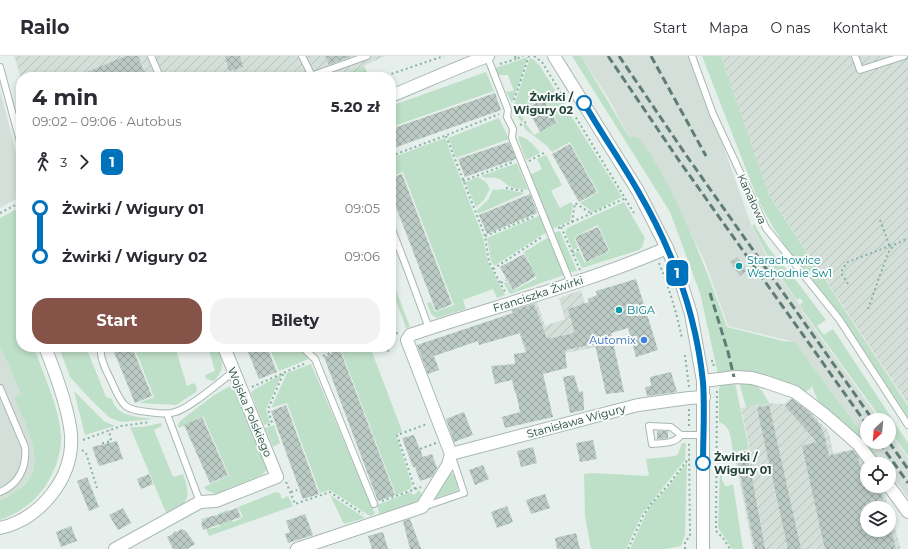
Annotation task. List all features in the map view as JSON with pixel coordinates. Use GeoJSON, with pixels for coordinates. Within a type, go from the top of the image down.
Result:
{"type":"FeatureCollection","features":[{"type":"Feature","properties":{"kind":"street"},"geometry":{"type":"LineString","coordinates":[[396,94],[446,72],[488,56]]}},
{"type":"Feature","properties":{"kind":"street"},"geometry":{"type":"LineString","coordinates":[[554,56],[638,191],[667,248],[681,282],[691,314],[703,381],[704,397],[703,549]]}},
{"type":"Feature","properties":{"kind":"street","name":"Franciszka Żwirki"},"geometry":{"type":"LineString","coordinates":[[438,421],[408,340],[410,336],[571,284],[667,248]]}},
{"type":"Feature","properties":{"kind":"street"},"geometry":{"type":"LineString","coordinates":[[0,528],[28,516],[44,503],[62,476],[70,454],[70,428],[58,382],[47,352]]}},
{"type":"Feature","properties":{"kind":"street","name":"Wojska Polskiego"},"geometry":{"type":"LineString","coordinates":[[200,502],[216,502],[277,476],[226,352]]}},
{"type":"Feature","properties":{"kind":"street"},"geometry":{"type":"LineString","coordinates":[[703,381],[736,377],[752,378],[795,392],[820,411],[858,444],[868,457]]}},
{"type":"Feature","properties":{"kind":"street","name":"Stanisława Wigury"},"geometry":{"type":"LineString","coordinates":[[451,454],[638,405],[704,397]]}},
{"type":"Feature","properties":{"kind":"street"},"geometry":{"type":"LineString","coordinates":[[297,549],[422,507],[448,465],[451,454],[438,421]]}},
{"type":"Feature","properties":{"kind":"street"},"geometry":{"type":"LineString","coordinates":[[894,493],[908,512]]}},
{"type":"Feature","properties":{"kind":"street"},"geometry":{"type":"LineString","coordinates":[[115,549],[200,502]]}},
{"type":"Feature","properties":{"kind":"lane"},"geometry":{"type":"LineString","coordinates":[[152,56],[158,72]]}},
{"type":"Feature","properties":{"kind":"lane"},"geometry":{"type":"LineString","coordinates":[[302,56],[308,72]]}},
{"type":"Feature","properties":{"kind":"lane"},"geometry":{"type":"LineString","coordinates":[[321,72],[367,56]]}},
{"type":"Feature","properties":{"kind":"lane"},"geometry":{"type":"LineString","coordinates":[[488,56],[508,110],[507,117],[513,129],[512,138],[571,284]]}},
{"type":"Feature","properties":{"kind":"lane","name":"Kanałowa"},"geometry":{"type":"LineString","coordinates":[[692,56],[713,114],[766,228],[839,320],[908,425]]}},
{"type":"Feature","properties":{"kind":"lane"},"geometry":{"type":"LineString","coordinates":[[855,56],[860,70],[904,56]]}},
{"type":"Feature","properties":{"kind":"lane"},"geometry":{"type":"LineString","coordinates":[[0,68],[16,127]]}},
{"type":"Feature","properties":{"kind":"lane"},"geometry":{"type":"LineString","coordinates":[[396,240],[427,323]]}},
{"type":"Feature","properties":{"kind":"lane"},"geometry":{"type":"LineString","coordinates":[[100,352],[120,400],[124,406],[135,411],[167,414],[182,410],[233,372]]}},
{"type":"Feature","properties":{"kind":"lane"},"geometry":{"type":"LineString","coordinates":[[307,352],[314,359],[374,504]]}},
{"type":"Feature","properties":{"kind":"lane"},"geometry":{"type":"LineString","coordinates":[[0,388],[25,447],[26,455],[24,468],[19,478],[12,485],[0,492]]}},
{"type":"Feature","properties":{"kind":"lane"},"geometry":{"type":"LineString","coordinates":[[167,414],[200,502]]}},
{"type":"Feature","properties":{"kind":"lane"},"geometry":{"type":"LineString","coordinates":[[681,435],[679,439],[652,444],[649,426],[670,427],[681,435],[703,435]]}},
{"type":"Feature","properties":{"kind":"lane"},"geometry":{"type":"LineString","coordinates":[[422,507],[464,493],[451,454]]}},
{"type":"Feature","properties":{"kind":"path"},"geometry":{"type":"LineString","coordinates":[[396,72],[444,56]]}},
{"type":"Feature","properties":{"kind":"path"},"geometry":{"type":"LineString","coordinates":[[515,56],[516,59],[523,56]]}},
{"type":"Feature","properties":{"kind":"path"},"geometry":{"type":"LineString","coordinates":[[396,154],[427,143],[511,108],[529,56]]}},
{"type":"Feature","properties":{"kind":"path"},"geometry":{"type":"LineString","coordinates":[[534,56],[542,62],[637,218]]}},
{"type":"Feature","properties":{"kind":"path"},"geometry":{"type":"LineString","coordinates":[[446,132],[463,181],[485,236],[489,262],[512,304]]}},
{"type":"Feature","properties":{"kind":"path"},"geometry":{"type":"LineString","coordinates":[[425,139],[427,143]]}},
{"type":"Feature","properties":{"kind":"path"},"geometry":{"type":"LineString","coordinates":[[463,181],[522,162],[546,152]]}},
{"type":"Feature","properties":{"kind":"path"},"geometry":{"type":"LineString","coordinates":[[506,188],[535,193]]}},
{"type":"Feature","properties":{"kind":"path"},"geometry":{"type":"LineString","coordinates":[[493,269],[550,232],[626,198]]}},
{"type":"Feature","properties":{"kind":"path"},"geometry":{"type":"LineString","coordinates":[[572,222],[575,203],[592,214]]}},
{"type":"Feature","properties":{"kind":"path"},"geometry":{"type":"LineString","coordinates":[[0,213],[16,205]]}},
{"type":"Feature","properties":{"kind":"path"},"geometry":{"type":"LineString","coordinates":[[485,236],[543,213]]}},
{"type":"Feature","properties":{"kind":"path"},"geometry":{"type":"LineString","coordinates":[[868,309],[890,248],[880,220]]}},
{"type":"Feature","properties":{"kind":"path"},"geometry":{"type":"LineString","coordinates":[[561,227],[581,272]]}},
{"type":"Feature","properties":{"kind":"path"},"geometry":{"type":"LineString","coordinates":[[848,284],[841,273],[848,262],[890,248],[908,238]]}},
{"type":"Feature","properties":{"kind":"path"},"geometry":{"type":"LineString","coordinates":[[572,252],[580,249]]}},
{"type":"Feature","properties":{"kind":"path"},"geometry":{"type":"LineString","coordinates":[[655,253],[669,288],[683,341]]}},
{"type":"Feature","properties":{"kind":"path"},"geometry":{"type":"LineString","coordinates":[[501,283],[506,280]]}},
{"type":"Feature","properties":{"kind":"path"},"geometry":{"type":"LineString","coordinates":[[684,349],[689,381],[690,457],[690,536],[685,542],[685,549]]}},
{"type":"Feature","properties":{"kind":"path"},"geometry":{"type":"LineString","coordinates":[[242,392],[285,371],[332,352]]}},
{"type":"Feature","properties":{"kind":"path"},"geometry":{"type":"LineString","coordinates":[[272,423],[268,409],[285,371]]}},
{"type":"Feature","properties":{"kind":"path"},"geometry":{"type":"LineString","coordinates":[[415,489],[397,435],[438,421]]}},
{"type":"Feature","properties":{"kind":"path"},"geometry":{"type":"LineString","coordinates":[[83,440],[121,426],[149,422]]}},
{"type":"Feature","properties":{"kind":"path"},"geometry":{"type":"LineString","coordinates":[[103,444],[111,441],[109,430]]}},
{"type":"Feature","properties":{"kind":"path"},"geometry":{"type":"LineString","coordinates":[[420,449],[439,442]]}},
{"type":"Feature","properties":{"kind":"path"},"geometry":{"type":"LineString","coordinates":[[82,450],[86,453],[97,488]]}},
{"type":"Feature","properties":{"kind":"path"},"geometry":{"type":"LineString","coordinates":[[628,549],[643,516],[651,504],[690,457]]}},
{"type":"Feature","properties":{"kind":"path"},"geometry":{"type":"LineString","coordinates":[[374,504],[425,485]]}},
{"type":"Feature","properties":{"kind":"path"},"geometry":{"type":"LineString","coordinates":[[297,490],[290,492],[295,504],[330,492],[363,514]]}},
{"type":"Feature","properties":{"kind":"path"},"geometry":{"type":"LineString","coordinates":[[716,531],[723,538],[730,549]]}},
{"type":"Feature","properties":{"kind":"shaded area"},"geometry":{"type":"Polygon","coordinates":[[[14,56],[385,56],[348,72],[19,72],[14,56]]]}},
{"type":"Feature","properties":{"kind":"shaded area"},"geometry":{"type":"Polygon","coordinates":[[[581,56],[691,56],[752,227],[773,268],[875,413],[860,413],[860,431],[795,342],[728,326],[705,262],[656,163],[638,137],[629,137],[610,101],[581,56]]]}},
{"type":"Feature","properties":{"kind":"shaded area"},"geometry":{"type":"Polygon","coordinates":[[[721,56],[908,56],[908,404],[769,195],[721,56]]]}},
{"type":"Feature","properties":{"kind":"shaded area"},"geometry":{"type":"Polygon","coordinates":[[[0,91],[16,152],[16,199],[0,208],[0,91]]]}},
{"type":"Feature","properties":{"kind":"shaded area"},"geometry":{"type":"Polygon","coordinates":[[[581,290],[597,347],[528,360],[511,311],[537,302],[545,326],[565,319],[559,298],[581,290]]]}},
{"type":"Feature","properties":{"kind":"shaded area"},"geometry":{"type":"Polygon","coordinates":[[[0,346],[21,394],[14,397],[34,443],[35,453],[34,466],[31,475],[17,491],[0,500],[0,346]]]}},
{"type":"Feature","properties":{"kind":"shaded area"},"geometry":{"type":"Polygon","coordinates":[[[795,395],[827,430],[833,453],[860,448],[862,457],[860,457],[860,493],[884,493],[887,501],[860,501],[860,537],[896,537],[896,532],[901,549],[753,549],[734,453],[750,450],[741,408],[769,403],[784,404],[795,395]]]}},
{"type":"Feature","properties":{"kind":"shaded area"},"geometry":{"type":"Polygon","coordinates":[[[896,442],[908,458],[908,498],[896,481],[896,457],[879,457],[873,449],[896,449],[896,442]]]}},
{"type":"Feature","properties":{"kind":"green space"},"geometry":{"type":"Polygon","coordinates":[[[572,56],[581,56],[629,137],[638,137],[655,161],[687,224],[727,327],[783,341],[795,342],[860,431],[860,447],[819,404],[812,386],[803,393],[718,374],[700,293],[670,212],[572,56]]]}},
{"type":"Feature","properties":{"kind":"green space"},"geometry":{"type":"Polygon","coordinates":[[[702,56],[721,56],[769,195],[908,406],[908,418],[835,308],[784,244],[773,227],[758,200],[702,56]]]}},
{"type":"Feature","properties":{"kind":"green space"},"geometry":{"type":"Polygon","coordinates":[[[528,57],[512,103],[506,92],[514,91],[508,75],[498,75],[495,68],[528,57]]]}},
{"type":"Feature","properties":{"kind":"green space"},"geometry":{"type":"Polygon","coordinates":[[[530,58],[540,66],[622,197],[593,212],[580,203],[598,192],[570,142],[552,152],[547,146],[525,129],[523,125],[526,124],[534,135],[558,123],[544,98],[520,111],[524,120],[521,122],[513,108],[530,58]]]}},
{"type":"Feature","properties":{"kind":"green space"},"geometry":{"type":"Polygon","coordinates":[[[364,66],[367,72],[348,72],[364,66]]]}},
{"type":"Feature","properties":{"kind":"green space"},"geometry":{"type":"Polygon","coordinates":[[[486,72],[494,91],[396,125],[396,104],[486,72]]]}},
{"type":"Feature","properties":{"kind":"green space"},"geometry":{"type":"Polygon","coordinates":[[[499,118],[509,139],[456,158],[448,138],[499,118]]]}},
{"type":"Feature","properties":{"kind":"green space"},"geometry":{"type":"Polygon","coordinates":[[[519,136],[528,140],[540,153],[526,160],[518,138],[519,136]]]}},
{"type":"Feature","properties":{"kind":"green space"},"geometry":{"type":"Polygon","coordinates":[[[445,138],[483,237],[488,262],[505,295],[497,298],[493,289],[463,300],[466,309],[437,318],[431,314],[427,303],[431,302],[435,312],[454,305],[403,172],[396,174],[396,156],[445,138]]]}},
{"type":"Feature","properties":{"kind":"green space"},"geometry":{"type":"Polygon","coordinates":[[[546,155],[562,185],[551,191],[560,208],[571,202],[573,205],[570,221],[552,229],[530,175],[542,169],[537,159],[546,155]]]}},
{"type":"Feature","properties":{"kind":"green space"},"geometry":{"type":"Polygon","coordinates":[[[517,163],[528,190],[511,187],[498,179],[485,178],[481,176],[517,163]]]}},
{"type":"Feature","properties":{"kind":"green space"},"geometry":{"type":"Polygon","coordinates":[[[478,177],[486,182],[490,189],[484,200],[476,207],[465,182],[478,177]]]}},
{"type":"Feature","properties":{"kind":"green space"},"geometry":{"type":"Polygon","coordinates":[[[493,189],[503,189],[525,193],[478,214],[477,210],[488,200],[493,189]]]}},
{"type":"Feature","properties":{"kind":"green space"},"geometry":{"type":"Polygon","coordinates":[[[624,202],[645,238],[642,247],[639,250],[582,268],[574,253],[579,251],[585,263],[610,251],[598,225],[574,237],[578,247],[573,250],[565,232],[567,228],[624,202]]]}},
{"type":"Feature","properties":{"kind":"green space"},"geometry":{"type":"Polygon","coordinates":[[[16,210],[16,352],[36,352],[57,413],[60,424],[61,442],[55,468],[42,491],[32,502],[14,514],[0,520],[0,500],[17,491],[28,480],[34,468],[34,455],[32,442],[27,427],[14,397],[21,394],[0,346],[0,218],[16,210]]]}},
{"type":"Feature","properties":{"kind":"green space"},"geometry":{"type":"Polygon","coordinates":[[[541,215],[547,232],[494,266],[491,261],[487,238],[541,215]]]}},
{"type":"Feature","properties":{"kind":"green space"},"geometry":{"type":"Polygon","coordinates":[[[754,224],[770,250],[798,283],[826,320],[817,326],[824,335],[833,329],[888,413],[877,413],[803,311],[800,305],[803,302],[800,298],[797,300],[774,268],[752,226],[754,224]]]}},
{"type":"Feature","properties":{"kind":"green space"},"geometry":{"type":"Polygon","coordinates":[[[560,231],[577,271],[570,272],[569,270],[554,233],[560,231]]]}},
{"type":"Feature","properties":{"kind":"green space"},"geometry":{"type":"Polygon","coordinates":[[[549,237],[564,275],[510,294],[504,283],[507,282],[513,291],[537,278],[524,252],[549,237]]]}},
{"type":"Feature","properties":{"kind":"green space"},"geometry":{"type":"Polygon","coordinates":[[[396,290],[410,327],[406,328],[396,301],[396,290]]]}},
{"type":"Feature","properties":{"kind":"green space"},"geometry":{"type":"Polygon","coordinates":[[[61,352],[88,352],[106,397],[112,399],[114,405],[123,413],[135,417],[154,419],[121,422],[110,418],[70,377],[61,352]]]}},
{"type":"Feature","properties":{"kind":"green space"},"geometry":{"type":"Polygon","coordinates":[[[136,352],[177,352],[187,386],[194,383],[197,388],[196,392],[176,405],[139,403],[154,397],[136,352]]]}},
{"type":"Feature","properties":{"kind":"green space"},"geometry":{"type":"Polygon","coordinates":[[[209,352],[220,352],[222,368],[221,372],[214,381],[206,379],[205,375],[215,371],[209,352]]]}},
{"type":"Feature","properties":{"kind":"green space"},"geometry":{"type":"Polygon","coordinates":[[[271,352],[302,352],[309,359],[279,371],[271,352]]]}},
{"type":"Feature","properties":{"kind":"green space"},"geometry":{"type":"Polygon","coordinates":[[[342,352],[372,352],[402,431],[396,435],[412,485],[410,489],[396,495],[342,352]]]}},
{"type":"Feature","properties":{"kind":"green space"},"geometry":{"type":"Polygon","coordinates":[[[311,364],[375,514],[370,516],[330,490],[320,493],[287,403],[271,408],[287,373],[311,364]]]}},
{"type":"Feature","properties":{"kind":"green space"},"geometry":{"type":"Polygon","coordinates":[[[282,374],[266,409],[270,422],[264,425],[251,393],[282,374]]]}},
{"type":"Feature","properties":{"kind":"green space"},"geometry":{"type":"Polygon","coordinates":[[[739,382],[753,383],[762,391],[769,403],[746,407],[739,382]]]}},
{"type":"Feature","properties":{"kind":"green space"},"geometry":{"type":"Polygon","coordinates":[[[735,383],[749,449],[733,452],[729,431],[719,422],[719,388],[721,385],[735,383]]]}},
{"type":"Feature","properties":{"kind":"green space"},"geometry":{"type":"Polygon","coordinates":[[[232,385],[235,386],[268,469],[262,475],[215,494],[206,490],[204,487],[229,475],[203,416],[179,428],[178,425],[180,421],[214,395],[232,385]]]}},
{"type":"Feature","properties":{"kind":"green space"},"geometry":{"type":"Polygon","coordinates":[[[74,391],[104,421],[115,426],[85,435],[74,391]]]}},
{"type":"Feature","properties":{"kind":"green space"},"geometry":{"type":"Polygon","coordinates":[[[161,423],[162,426],[154,430],[173,477],[183,474],[187,489],[187,495],[184,503],[167,515],[130,427],[142,427],[161,423]]]}},
{"type":"Feature","properties":{"kind":"green space"},"geometry":{"type":"Polygon","coordinates":[[[274,425],[280,443],[273,447],[265,428],[274,425]]]}},
{"type":"Feature","properties":{"kind":"green space"},"geometry":{"type":"Polygon","coordinates":[[[896,425],[908,443],[908,456],[896,440],[896,425]]]}},
{"type":"Feature","properties":{"kind":"green space"},"geometry":{"type":"Polygon","coordinates":[[[682,443],[686,443],[685,460],[642,514],[626,549],[591,549],[585,516],[584,474],[592,473],[649,476],[646,459],[675,456],[678,454],[682,443]]]}},
{"type":"Feature","properties":{"kind":"green space"},"geometry":{"type":"Polygon","coordinates":[[[862,449],[873,449],[879,457],[869,457],[862,449]]]}},
{"type":"Feature","properties":{"kind":"green space"},"geometry":{"type":"Polygon","coordinates":[[[687,462],[685,535],[681,546],[665,549],[630,549],[651,505],[669,486],[687,462]]]}},
{"type":"Feature","properties":{"kind":"green space"},"geometry":{"type":"Polygon","coordinates":[[[720,471],[722,471],[722,480],[725,486],[733,484],[743,549],[732,549],[718,528],[720,471]]]}},
{"type":"Feature","properties":{"kind":"green space"},"geometry":{"type":"Polygon","coordinates":[[[450,473],[455,475],[458,489],[457,491],[436,498],[435,497],[450,473]]]}},
{"type":"Feature","properties":{"kind":"green space"},"geometry":{"type":"Polygon","coordinates":[[[419,490],[423,496],[413,504],[380,516],[377,505],[410,492],[414,495],[419,490]]]}},
{"type":"Feature","properties":{"kind":"green space"},"geometry":{"type":"Polygon","coordinates":[[[276,492],[280,493],[282,499],[288,496],[293,506],[209,536],[201,519],[206,518],[209,529],[220,526],[217,514],[228,510],[233,522],[243,517],[238,507],[276,492]]]}},
{"type":"Feature","properties":{"kind":"green space"},"geometry":{"type":"Polygon","coordinates":[[[330,495],[365,518],[344,524],[330,495]]]}},
{"type":"Feature","properties":{"kind":"building"},"geometry":{"type":"Polygon","coordinates":[[[126,56],[138,56],[144,72],[87,72],[126,56]]]}},
{"type":"Feature","properties":{"kind":"building"},"geometry":{"type":"Polygon","coordinates":[[[225,56],[240,56],[243,67],[229,71],[225,56]]]}},
{"type":"Feature","properties":{"kind":"building"},"geometry":{"type":"Polygon","coordinates":[[[325,56],[351,56],[329,65],[325,56]]]}},
{"type":"Feature","properties":{"kind":"building"},"geometry":{"type":"Polygon","coordinates":[[[495,93],[501,110],[396,147],[396,127],[495,93]]]}},
{"type":"Feature","properties":{"kind":"building"},"geometry":{"type":"Polygon","coordinates":[[[544,99],[557,123],[540,132],[527,108],[544,99]]]}},
{"type":"Feature","properties":{"kind":"building"},"geometry":{"type":"Polygon","coordinates":[[[509,142],[516,159],[465,177],[458,159],[509,142]]]}},
{"type":"Feature","properties":{"kind":"building"},"geometry":{"type":"Polygon","coordinates":[[[570,144],[597,192],[579,202],[552,154],[570,144]]]}},
{"type":"Feature","properties":{"kind":"building"},"geometry":{"type":"Polygon","coordinates":[[[402,174],[452,304],[436,311],[396,207],[396,176],[402,174]]]}},
{"type":"Feature","properties":{"kind":"building"},"geometry":{"type":"Polygon","coordinates":[[[530,194],[537,213],[487,234],[479,215],[530,194]]]}},
{"type":"Feature","properties":{"kind":"building"},"geometry":{"type":"Polygon","coordinates":[[[598,227],[609,251],[586,262],[575,237],[598,227]]]}},
{"type":"Feature","properties":{"kind":"building"},"geometry":{"type":"Polygon","coordinates":[[[524,254],[536,276],[513,290],[500,267],[524,254]]]}},
{"type":"Feature","properties":{"kind":"building","name":"Starachowice Wschodnie Sw1"},"geometry":{"type":"Polygon","coordinates":[[[737,257],[747,270],[740,276],[730,262],[737,257]]]}},
{"type":"Feature","properties":{"kind":"building"},"geometry":{"type":"Polygon","coordinates":[[[636,279],[658,350],[636,357],[628,328],[611,333],[624,392],[606,394],[595,344],[565,350],[567,368],[543,374],[553,417],[505,428],[502,417],[520,412],[516,393],[512,380],[495,384],[491,366],[515,364],[514,354],[527,352],[520,333],[479,345],[478,341],[434,356],[439,370],[428,374],[417,345],[513,313],[512,310],[534,304],[547,339],[575,333],[568,309],[589,302],[588,299],[597,295],[596,291],[636,279]]]}},
{"type":"Feature","properties":{"kind":"building"},"geometry":{"type":"Polygon","coordinates":[[[114,352],[134,352],[152,396],[135,403],[114,352]]]}},
{"type":"Feature","properties":{"kind":"building"},"geometry":{"type":"Polygon","coordinates":[[[248,352],[269,352],[277,372],[259,379],[248,352]]]}},
{"type":"Feature","properties":{"kind":"building"},"geometry":{"type":"Polygon","coordinates":[[[335,352],[341,352],[395,495],[378,501],[324,357],[335,352]]]}},
{"type":"Feature","properties":{"kind":"building"},"geometry":{"type":"Polygon","coordinates":[[[671,372],[677,392],[647,396],[645,387],[651,386],[650,377],[671,372]]]}},
{"type":"Feature","properties":{"kind":"building"},"geometry":{"type":"Polygon","coordinates":[[[574,375],[579,392],[583,391],[584,410],[570,413],[563,377],[574,375]]]}},
{"type":"Feature","properties":{"kind":"building"},"geometry":{"type":"Polygon","coordinates":[[[792,399],[808,411],[819,424],[824,434],[829,456],[853,450],[858,457],[860,465],[860,493],[881,493],[883,501],[860,501],[860,537],[893,537],[896,549],[825,549],[802,446],[817,442],[785,406],[792,399]]]}},
{"type":"Feature","properties":{"kind":"building"},"geometry":{"type":"Polygon","coordinates":[[[286,405],[319,494],[303,499],[271,411],[286,405]]]}},
{"type":"Feature","properties":{"kind":"building"},"geometry":{"type":"Polygon","coordinates":[[[769,405],[801,549],[788,549],[757,408],[769,405]]]}},
{"type":"Feature","properties":{"kind":"building"},"geometry":{"type":"Polygon","coordinates":[[[464,412],[473,435],[454,442],[446,419],[464,412]]]}},
{"type":"Feature","properties":{"kind":"building"},"geometry":{"type":"Polygon","coordinates":[[[202,417],[228,475],[210,483],[184,425],[202,417]]]}},
{"type":"Feature","properties":{"kind":"building"},"geometry":{"type":"Polygon","coordinates":[[[657,431],[668,431],[668,438],[657,439],[657,431]]]}},
{"type":"Feature","properties":{"kind":"building"},"geometry":{"type":"Polygon","coordinates":[[[414,435],[423,457],[432,454],[437,468],[432,477],[420,481],[402,438],[414,435]]]}},
{"type":"Feature","properties":{"kind":"building"},"geometry":{"type":"Polygon","coordinates":[[[593,440],[597,459],[580,462],[576,443],[593,440]]]}},
{"type":"Feature","properties":{"kind":"building"},"geometry":{"type":"Polygon","coordinates":[[[117,441],[123,459],[99,466],[92,447],[117,441]]]}},
{"type":"Feature","properties":{"kind":"building"},"geometry":{"type":"Polygon","coordinates":[[[533,447],[537,463],[521,467],[517,451],[533,447]]]}},
{"type":"Feature","properties":{"kind":"building"},"geometry":{"type":"Polygon","coordinates":[[[747,451],[765,549],[755,549],[736,453],[747,451]]]}},
{"type":"Feature","properties":{"kind":"building"},"geometry":{"type":"Polygon","coordinates":[[[483,465],[489,479],[475,485],[469,470],[483,465]]]}},
{"type":"Feature","properties":{"kind":"building"},"geometry":{"type":"Polygon","coordinates":[[[149,474],[153,484],[141,489],[137,479],[149,474]]]}},
{"type":"Feature","properties":{"kind":"building"},"geometry":{"type":"Polygon","coordinates":[[[87,477],[99,507],[89,511],[77,481],[87,477]]]}},
{"type":"Feature","properties":{"kind":"building"},"geometry":{"type":"Polygon","coordinates":[[[545,494],[550,508],[531,514],[526,500],[545,494]]]}},
{"type":"Feature","properties":{"kind":"building"},"geometry":{"type":"Polygon","coordinates":[[[507,506],[513,522],[497,528],[491,512],[507,506]]]}},
{"type":"Feature","properties":{"kind":"building"},"geometry":{"type":"Polygon","coordinates":[[[123,508],[131,523],[118,530],[109,515],[123,508]]]}},
{"type":"Feature","properties":{"kind":"building"},"geometry":{"type":"Polygon","coordinates":[[[237,508],[241,517],[203,530],[201,523],[207,520],[206,518],[237,508]]]}},
{"type":"Feature","properties":{"kind":"building"},"geometry":{"type":"Polygon","coordinates":[[[305,514],[313,535],[288,543],[285,534],[290,532],[286,521],[305,514]]]}},
{"type":"Feature","properties":{"kind":"building"},"geometry":{"type":"Polygon","coordinates":[[[410,519],[421,549],[410,549],[403,521],[410,519]]]}},
{"type":"Feature","properties":{"kind":"building"},"geometry":{"type":"Polygon","coordinates":[[[71,526],[77,541],[61,547],[56,532],[71,526]]]}},
{"type":"Feature","properties":{"kind":"building"},"geometry":{"type":"Polygon","coordinates":[[[181,529],[186,531],[195,544],[187,549],[173,549],[167,537],[173,534],[174,531],[177,532],[181,529]]]}},
{"type":"Feature","properties":{"kind":"building"},"geometry":{"type":"Polygon","coordinates":[[[383,532],[388,549],[372,549],[368,536],[383,532]]]}},
{"type":"Feature","properties":{"kind":"building"},"geometry":{"type":"Polygon","coordinates":[[[576,533],[580,549],[557,549],[555,538],[576,533]]]}},
{"type":"Feature","properties":{"kind":"railway"},"geometry":{"type":"LineString","coordinates":[[608,56],[680,162],[860,415]]}},
{"type":"Feature","properties":{"kind":"railway"},"geometry":{"type":"LineString","coordinates":[[619,56],[686,155],[868,413]]}},
{"type":"Feature","properties":{"kind":"railway"},"geometry":{"type":"LineString","coordinates":[[651,56],[706,156]]}},
{"type":"Feature","properties":{"kind":"railway"},"geometry":{"type":"LineString","coordinates":[[710,293],[734,377]]}},
{"type":"Feature","properties":{"kind":"railway"},"geometry":{"type":"LineString","coordinates":[[884,449],[908,483]]}},
{"type":"Feature","properties":{"kind":"railway"},"geometry":{"type":"LineString","coordinates":[[894,449],[908,469]]}},
{"type":"Feature","properties":{"kind":"bus line","name":"1"},"geometry":{"type":"LineString","coordinates":[[584,103],[638,191],[667,248],[681,282],[691,314],[703,381],[703,463]]}},
{"type":"Feature","properties":{"kind":"place","name":"Żwirki / Wigury 02"},"geometry":{"type":"Point","coordinates":[584,103]}},
{"type":"Feature","properties":{"kind":"place","name":"Starachowice Wschodnie Sw1"},"geometry":{"type":"Point","coordinates":[739,266]}},
{"type":"Feature","properties":{"kind":"place","name":"BIGA"},"geometry":{"type":"Point","coordinates":[619,310]}},
{"type":"Feature","properties":{"kind":"place","name":"Automix"},"geometry":{"type":"Point","coordinates":[644,340]}},
{"type":"Feature","properties":{"kind":"place","name":"Żwirki / Wigury 01"},"geometry":{"type":"Point","coordinates":[703,463]}}]}
